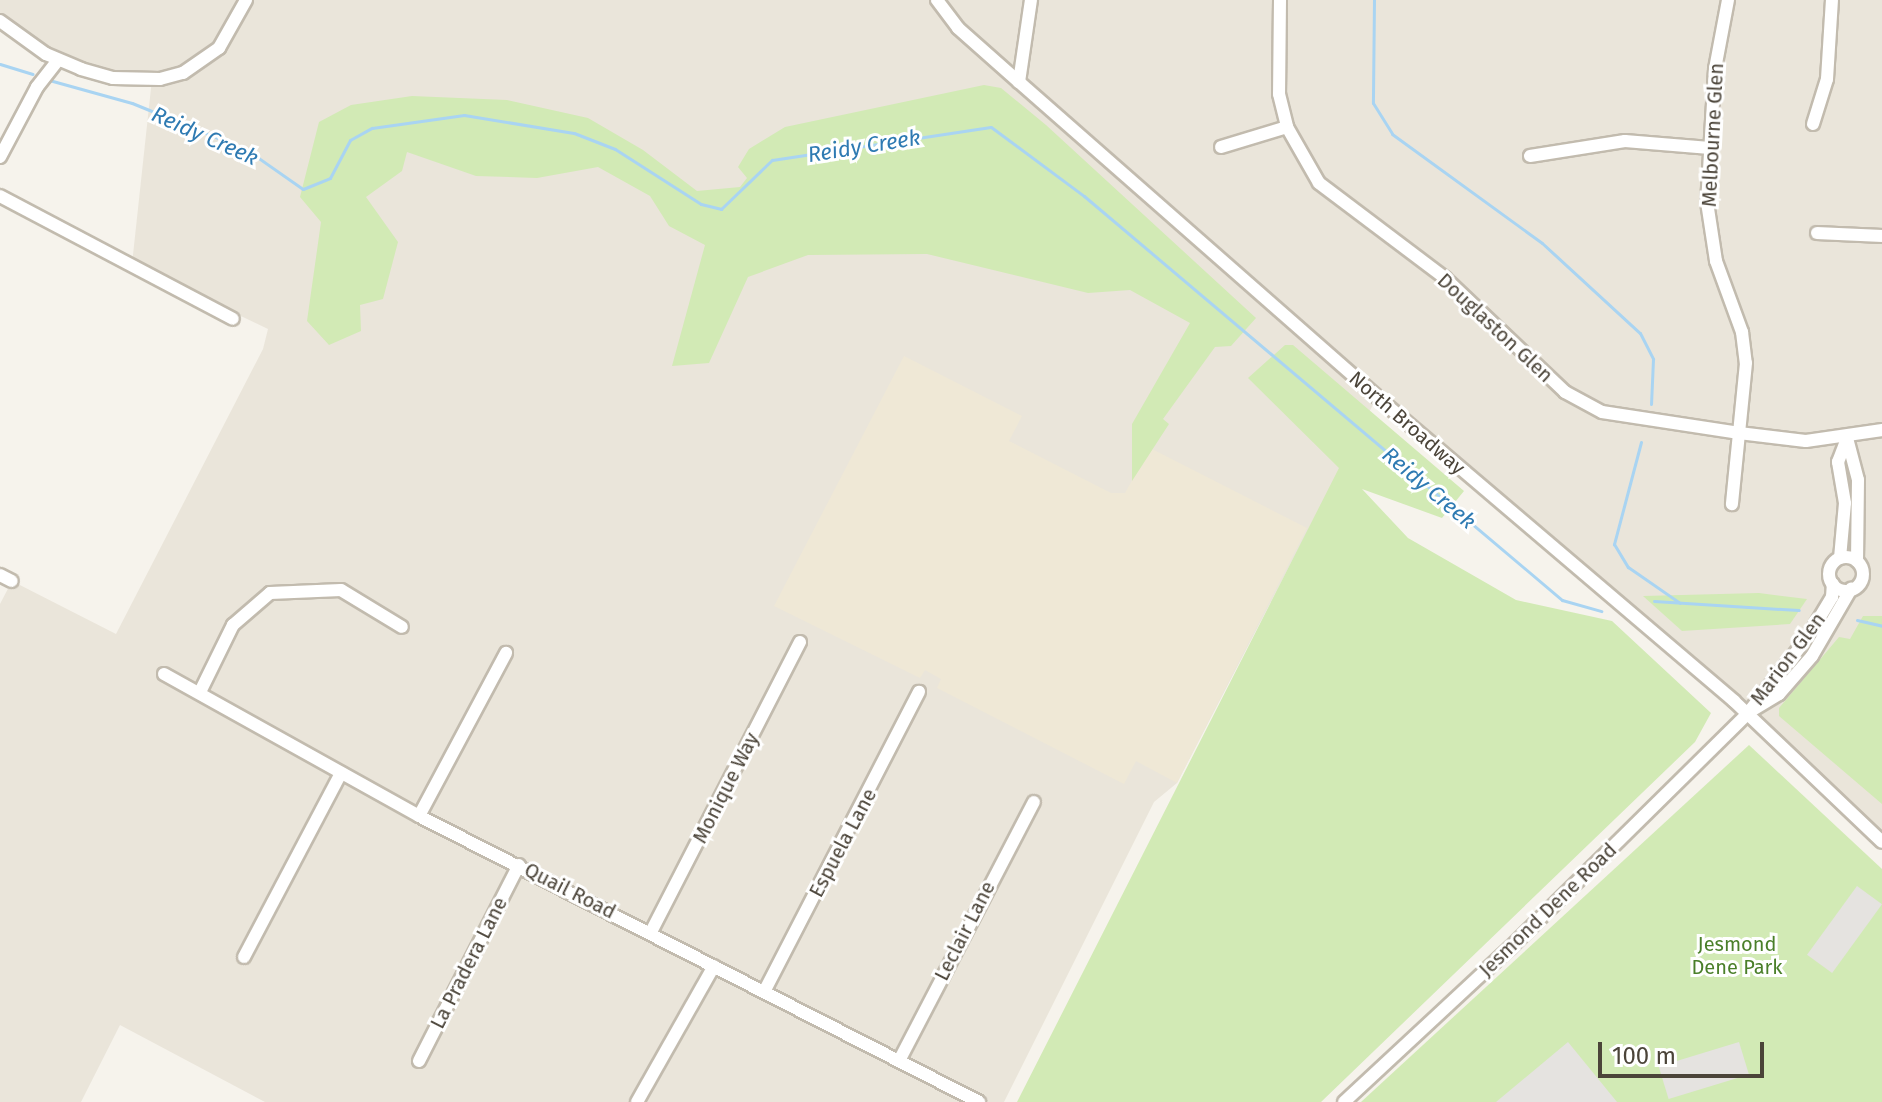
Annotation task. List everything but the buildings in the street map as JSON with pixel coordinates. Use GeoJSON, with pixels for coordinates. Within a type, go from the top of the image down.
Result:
{"type":"FeatureCollection","features":[{"type":"Feature","properties":{"kind":"street"},"geometry":{"type":"LineString","coordinates":[[0,21],[58,60],[113,78],[160,79],[183,73],[219,48],[246,0]]}},
{"type":"Feature","properties":{"kind":"street","name":"North Broadway"},"geometry":{"type":"LineString","coordinates":[[937,0],[958,28],[1019,82],[1748,713],[1882,842]]}},
{"type":"Feature","properties":{"kind":"street"},"geometry":{"type":"LineString","coordinates":[[1019,82],[1031,0]]}},
{"type":"Feature","properties":{"kind":"street","name":"Douglaston Glen"},"geometry":{"type":"LineString","coordinates":[[1280,0],[1279,94],[1287,127],[1319,183],[1445,278],[1533,367],[1581,404],[1667,424],[1806,441],[1847,438],[1882,430]]}},
{"type":"Feature","properties":{"kind":"street","name":"Melbourne Glen"},"geometry":{"type":"LineString","coordinates":[[1728,0],[1715,69],[1710,148],[1711,238],[1742,332],[1746,363],[1732,504]]}},
{"type":"Feature","properties":{"kind":"street"},"geometry":{"type":"LineString","coordinates":[[1813,124],[1827,79],[1832,0]]}},
{"type":"Feature","properties":{"kind":"street"},"geometry":{"type":"LineString","coordinates":[[0,157],[37,87],[58,60]]}},
{"type":"Feature","properties":{"kind":"street"},"geometry":{"type":"LineString","coordinates":[[1221,147],[1287,127]]}},
{"type":"Feature","properties":{"kind":"street"},"geometry":{"type":"LineString","coordinates":[[1530,156],[1625,141],[1710,148]]}},
{"type":"Feature","properties":{"kind":"street"},"geometry":{"type":"LineString","coordinates":[[0,196],[233,319]]}},
{"type":"Feature","properties":{"kind":"street"},"geometry":{"type":"LineString","coordinates":[[1817,233],[1882,236]]}},
{"type":"Feature","properties":{"kind":"street"},"geometry":{"type":"LineString","coordinates":[[1847,438],[1858,480],[1857,561],[1862,575],[1851,589],[1833,584],[1829,570],[1840,558],[1845,503],[1838,462],[1847,438]]}},
{"type":"Feature","properties":{"kind":"street"},"geometry":{"type":"LineString","coordinates":[[1840,558],[1857,561]]}},
{"type":"Feature","properties":{"kind":"street","name":"Marion Glen"},"geometry":{"type":"LineString","coordinates":[[1748,713],[1808,637],[1832,597],[1833,584]]}},
{"type":"Feature","properties":{"kind":"street","name":"Marion Glen"},"geometry":{"type":"LineString","coordinates":[[1748,713],[1779,694],[1812,656],[1851,589]]}},
{"type":"Feature","properties":{"kind":"street"},"geometry":{"type":"LineString","coordinates":[[200,692],[233,625],[270,593],[341,590],[402,627]]}},
{"type":"Feature","properties":{"kind":"street","name":"Monique Way"},"geometry":{"type":"LineString","coordinates":[[651,932],[800,642]]}},
{"type":"Feature","properties":{"kind":"street"},"geometry":{"type":"LineString","coordinates":[[419,816],[506,653]]}},
{"type":"Feature","properties":{"kind":"street","name":"Quail Road"},"geometry":{"type":"LineString","coordinates":[[164,674],[419,816],[979,1102]]}},
{"type":"Feature","properties":{"kind":"street","name":"Espuela Lane"},"geometry":{"type":"LineString","coordinates":[[764,992],[919,692]]}},
{"type":"Feature","properties":{"kind":"street","name":"Jesmond Dene Road"},"geometry":{"type":"LineString","coordinates":[[1344,1102],[1510,948],[1748,713]]}},
{"type":"Feature","properties":{"kind":"street"},"geometry":{"type":"LineString","coordinates":[[244,957],[341,773]]}},
{"type":"Feature","properties":{"kind":"street","name":"Leclair Lane"},"geometry":{"type":"LineString","coordinates":[[899,1061],[1034,802]]}},
{"type":"Feature","properties":{"kind":"street","name":"La Pradera Lane"},"geometry":{"type":"LineString","coordinates":[[419,1061],[519,865]]}},
{"type":"Feature","properties":{"kind":"street"},"geometry":{"type":"LineString","coordinates":[[637,1102],[714,966]]}},
{"type":"Feature","properties":{"kind":"shaded area"},"geometry":{"type":"Polygon","coordinates":[[[0,0],[1882,0],[1882,842],[1797,761],[1377,397],[1177,783],[1154,802],[1004,1102],[265,1102],[120,1025],[81,1102],[0,1102],[0,604],[12,581],[116,634],[263,349],[268,329],[132,264],[152,79],[81,69],[0,21],[0,0]]]}},
{"type":"Feature","properties":{"kind":"shaded area"},"geometry":{"type":"Polygon","coordinates":[[[904,356],[1022,416],[1009,441],[1111,493],[1125,493],[1150,448],[1307,528],[1177,783],[1136,761],[1124,784],[937,688],[941,679],[925,670],[920,678],[774,606],[904,356]]]}},
{"type":"Feature","properties":{"kind":"shaded area"},"geometry":{"type":"Polygon","coordinates":[[[1857,886],[1882,904],[1832,973],[1807,955],[1857,886]]]}},
{"type":"Feature","properties":{"kind":"shaded area"},"geometry":{"type":"Polygon","coordinates":[[[1568,1042],[1617,1102],[1496,1102],[1568,1042]]]}},
{"type":"Feature","properties":{"kind":"shaded area"},"geometry":{"type":"Polygon","coordinates":[[[1739,1042],[1749,1075],[1669,1099],[1659,1067],[1739,1042]]]}},
{"type":"Feature","properties":{"kind":"green space"},"geometry":{"type":"Polygon","coordinates":[[[984,85],[1001,88],[1046,125],[1256,318],[1231,346],[1215,347],[1163,419],[1169,424],[1132,481],[1132,424],[1190,323],[1130,290],[1088,293],[927,254],[808,255],[748,277],[709,363],[672,366],[705,245],[669,226],[650,196],[598,167],[537,178],[476,176],[407,152],[402,171],[366,197],[398,242],[383,299],[360,305],[361,331],[329,345],[307,321],[321,222],[300,197],[319,122],[351,105],[412,96],[507,100],[588,118],[643,150],[697,191],[740,187],[747,178],[738,167],[749,149],[785,127],[984,85]]]}},
{"type":"Feature","properties":{"kind":"green space"},"geometry":{"type":"Polygon","coordinates":[[[1285,345],[1293,345],[1464,491],[1442,518],[1362,489],[1408,538],[1516,600],[1612,621],[1711,713],[1695,742],[1321,1102],[1017,1102],[1339,468],[1248,378],[1285,345]]]}},
{"type":"Feature","properties":{"kind":"green space"},"geometry":{"type":"Polygon","coordinates":[[[1759,593],[1807,599],[1790,624],[1682,631],[1643,596],[1759,593]]]}},
{"type":"Feature","properties":{"kind":"green space"},"geometry":{"type":"Polygon","coordinates":[[[1863,616],[1882,616],[1882,804],[1779,716],[1779,708],[1839,637],[1850,639],[1863,616]]]}},
{"type":"Feature","properties":{"kind":"green space","name":"Jesmond Dene Park"},"geometry":{"type":"Polygon","coordinates":[[[1749,745],[1882,869],[1882,1102],[1361,1102],[1749,745]]]}},
{"type":"Feature","properties":{"kind":"waterway"},"geometry":{"type":"LineString","coordinates":[[1374,0],[1373,103],[1392,134],[1542,243],[1640,333],[1653,359],[1651,404]]}},
{"type":"Feature","properties":{"kind":"waterway","name":"Reidy Creek"},"geometry":{"type":"LineString","coordinates":[[0,64],[33,74]]}},
{"type":"Feature","properties":{"kind":"waterway","name":"Reidy Creek"},"geometry":{"type":"LineString","coordinates":[[49,80],[132,103],[247,150],[303,189],[330,178],[350,140],[372,128],[464,115],[574,133],[615,149],[701,204],[721,209],[772,160],[991,127],[1084,196],[1562,600],[1601,611]]}},
{"type":"Feature","properties":{"kind":"waterway"},"geometry":{"type":"LineString","coordinates":[[1641,442],[1614,544],[1628,567],[1680,603]]}},
{"type":"Feature","properties":{"kind":"waterway","name":"Reidy Creek"},"geometry":{"type":"LineString","coordinates":[[1654,601],[1799,610]]}},
{"type":"Feature","properties":{"kind":"waterway","name":"Reidy Creek"},"geometry":{"type":"LineString","coordinates":[[1857,620],[1882,626]]}}]}
